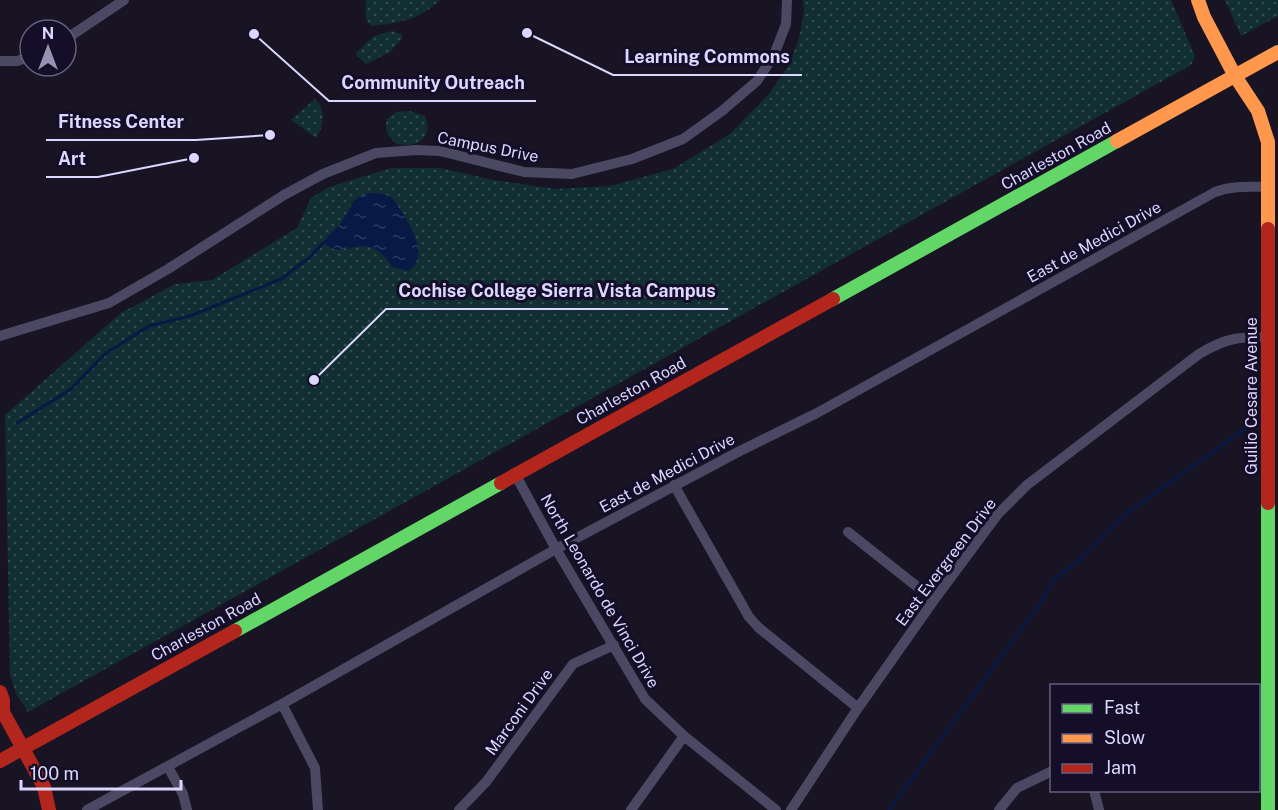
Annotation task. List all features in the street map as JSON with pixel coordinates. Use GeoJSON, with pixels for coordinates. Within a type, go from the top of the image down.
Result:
{"type":"FeatureCollection","features":[{"type":"Feature","properties":{"kind":"main road","name":"Guilio Cesare Avenue"},"geometry":{"type":"LineString","coordinates":[[1198,0],[1235,76],[1258,111],[1268,142],[1268,437],[1263,757],[1268,810]]}},
{"type":"Feature","properties":{"kind":"main road","name":"Charleston Road"},"geometry":{"type":"LineString","coordinates":[[0,760],[1278,52]]}},
{"type":"Feature","properties":{"kind":"main road"},"geometry":{"type":"LineString","coordinates":[[0,692],[3,700],[1,711],[44,788],[49,810]]}},
{"type":"Feature","properties":{"kind":"street"},"geometry":{"type":"LineString","coordinates":[[78,31],[124,0]]}},
{"type":"Feature","properties":{"kind":"street","name":"Campus Drive"},"geometry":{"type":"LineString","coordinates":[[0,336],[109,303],[168,269],[284,195],[323,174],[376,153],[440,151],[524,172],[572,174],[632,159],[683,139],[722,111],[757,81],[774,55],[786,24],[787,0]]}},
{"type":"Feature","properties":{"kind":"street"},"geometry":{"type":"LineString","coordinates":[[0,61],[18,61]]}},
{"type":"Feature","properties":{"kind":"street","name":"East de Medici Drive"},"geometry":{"type":"LineString","coordinates":[[87,810],[282,704],[556,549],[674,485],[817,413],[1215,192],[1241,186],[1269,187]]}},
{"type":"Feature","properties":{"kind":"street","name":"East Evergreen Drive"},"geometry":{"type":"LineString","coordinates":[[791,810],[858,708],[934,600],[998,514],[1027,485],[1199,354],[1218,343],[1236,337],[1267,337]]}},
{"type":"Feature","properties":{"kind":"street","name":"North Leonardo de Vinci Drive"},"geometry":{"type":"LineString","coordinates":[[515,474],[556,549],[645,699],[684,736],[776,810]]}},
{"type":"Feature","properties":{"kind":"street"},"geometry":{"type":"LineString","coordinates":[[674,485],[749,617],[759,628],[858,708]]}},
{"type":"Feature","properties":{"kind":"street"},"geometry":{"type":"LineString","coordinates":[[848,532],[934,600]]}},
{"type":"Feature","properties":{"kind":"street","name":"Marconi Drive"},"geometry":{"type":"LineString","coordinates":[[459,810],[486,782],[573,664],[614,645]]}},
{"type":"Feature","properties":{"kind":"street"},"geometry":{"type":"LineString","coordinates":[[282,704],[315,768],[318,810]]}},
{"type":"Feature","properties":{"kind":"street"},"geometry":{"type":"LineString","coordinates":[[631,810],[684,736]]}},
{"type":"Feature","properties":{"kind":"street"},"geometry":{"type":"LineString","coordinates":[[168,767],[183,794],[187,810]]}},
{"type":"Feature","properties":{"kind":"street"},"geometry":{"type":"LineString","coordinates":[[999,810],[1017,788],[1050,772]]}},
{"type":"Feature","properties":{"kind":"street"},"geometry":{"type":"LineString","coordinates":[[1094,792],[1099,810]]}},
{"type":"Feature","properties":{"kind":"green space"},"geometry":{"type":"Polygon","coordinates":[[[366,0],[440,0],[416,16],[400,22],[372,26],[366,18],[366,0]]]}},
{"type":"Feature","properties":{"kind":"green space"},"geometry":{"type":"Polygon","coordinates":[[[803,0],[1171,0],[1195,56],[1191,65],[28,712],[16,694],[10,674],[5,415],[121,313],[175,284],[212,280],[297,228],[311,198],[329,187],[391,168],[440,168],[494,180],[556,189],[610,186],[673,169],[730,134],[767,96],[790,64],[800,34],[804,11],[803,0]]]}},
{"type":"Feature","properties":{"kind":"green space"},"geometry":{"type":"Polygon","coordinates":[[[1225,0],[1278,0],[1278,16],[1241,36],[1225,0]]]}},
{"type":"Feature","properties":{"kind":"green space"},"geometry":{"type":"Polygon","coordinates":[[[392,31],[402,34],[402,39],[390,52],[366,64],[355,54],[374,36],[392,31]]]}},
{"type":"Feature","properties":{"kind":"green space"},"geometry":{"type":"Polygon","coordinates":[[[315,99],[319,103],[323,118],[316,138],[291,120],[315,99]]]}},
{"type":"Feature","properties":{"kind":"green space"},"geometry":{"type":"Polygon","coordinates":[[[410,111],[425,116],[427,130],[425,136],[417,143],[397,144],[388,133],[387,119],[396,112],[410,111]]]}},
{"type":"Feature","properties":{"kind":"water"},"geometry":{"type":"Polygon","coordinates":[[[373,193],[384,194],[394,200],[414,234],[418,257],[415,265],[409,271],[392,267],[373,248],[364,246],[339,250],[331,248],[324,242],[347,215],[356,199],[373,193]]]}},
{"type":"Feature","properties":{"kind":"waterway"},"geometry":{"type":"LineString","coordinates":[[17,423],[71,389],[106,353],[149,326],[193,315],[281,279],[310,257],[324,242]]}},
{"type":"Feature","properties":{"kind":"waterway"},"geometry":{"type":"LineString","coordinates":[[889,810],[1041,602],[1054,579],[1077,562],[1127,513],[1263,416]]}},
{"type":"Feature","properties":{"kind":"traffic: fast"},"geometry":{"type":"LineString","coordinates":[[833,299],[1117,141]]}},
{"type":"Feature","properties":{"kind":"traffic: fast"},"geometry":{"type":"LineString","coordinates":[[235,631],[501,483]]}},
{"type":"Feature","properties":{"kind":"traffic: fast"},"geometry":{"type":"LineString","coordinates":[[1268,503],[1268,810]]}},
{"type":"Feature","properties":{"kind":"traffic: slow"},"geometry":{"type":"LineString","coordinates":[[1198,0],[1204,17],[1235,76],[1258,111],[1268,142],[1268,229]]}},
{"type":"Feature","properties":{"kind":"traffic: slow"},"geometry":{"type":"LineString","coordinates":[[1117,141],[1278,52]]}},
{"type":"Feature","properties":{"kind":"traffic: jam"},"geometry":{"type":"LineString","coordinates":[[1268,229],[1268,503]]}},
{"type":"Feature","properties":{"kind":"traffic: jam"},"geometry":{"type":"LineString","coordinates":[[501,483],[833,299]]}},
{"type":"Feature","properties":{"kind":"traffic: jam"},"geometry":{"type":"LineString","coordinates":[[0,761],[235,631]]}},
{"type":"Feature","properties":{"kind":"traffic: jam"},"geometry":{"type":"LineString","coordinates":[[0,692],[3,712],[44,787],[49,810]]}},
{"type":"Feature","properties":{"kind":"place","name":"Learning Commons"},"geometry":{"type":"Point","coordinates":[527,33]}},
{"type":"Feature","properties":{"kind":"place","name":"Community Outreach"},"geometry":{"type":"Point","coordinates":[254,34]}},
{"type":"Feature","properties":{"kind":"place","name":"Fitness Center"},"geometry":{"type":"Point","coordinates":[270,135]}},
{"type":"Feature","properties":{"kind":"place","name":"Art"},"geometry":{"type":"Point","coordinates":[194,158]}},
{"type":"Feature","properties":{"kind":"place","name":"Cochise College Sierra Vista Campus"},"geometry":{"type":"Point","coordinates":[314,380]}}]}
